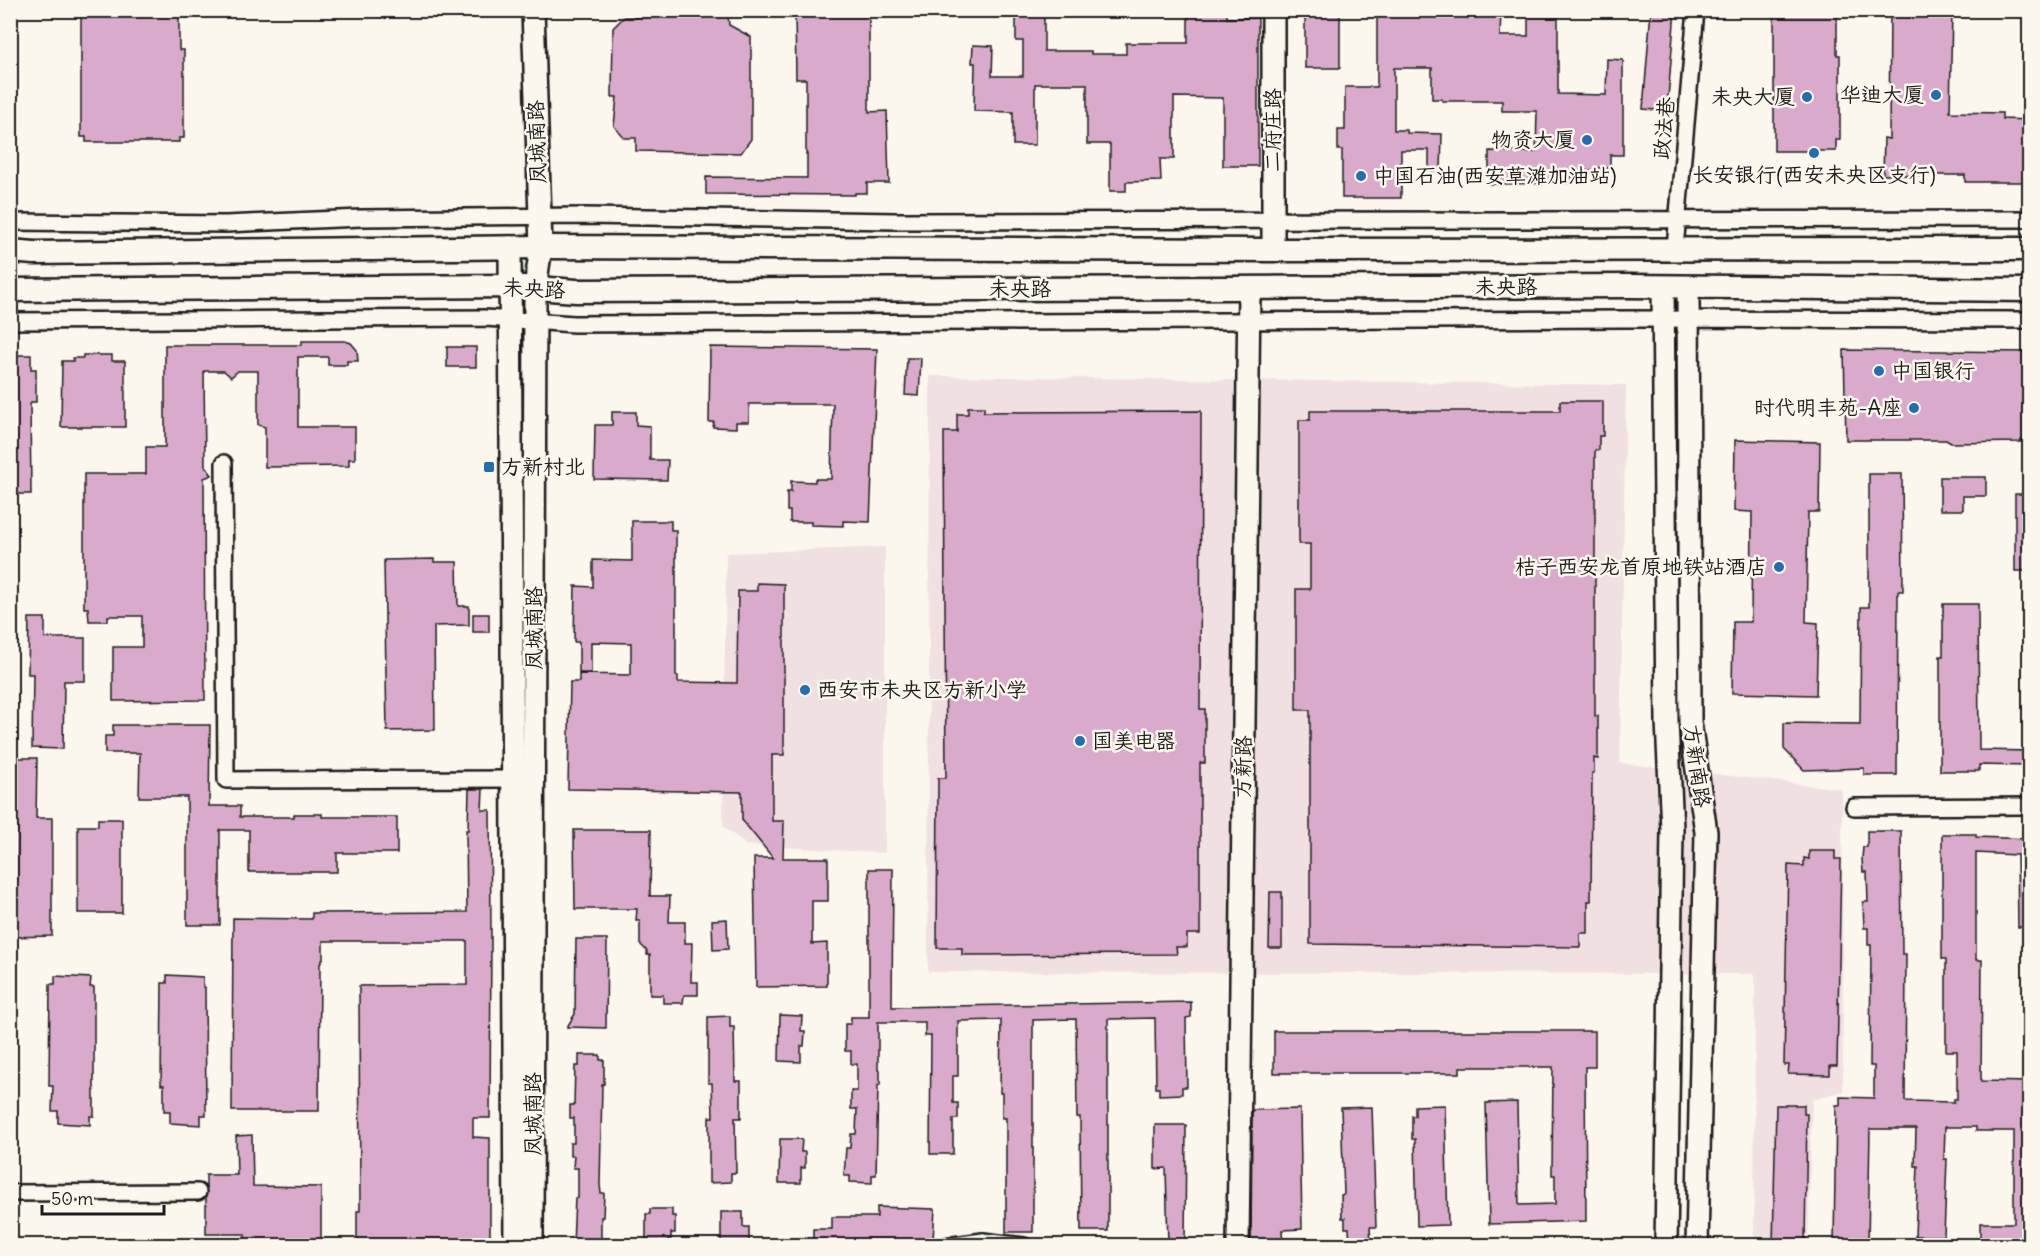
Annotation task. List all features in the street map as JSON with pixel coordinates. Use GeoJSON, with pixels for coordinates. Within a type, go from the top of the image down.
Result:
{"type":"FeatureCollection","features":[{"type":"Feature","properties":{"kind":"main road","name":"未央路"},"geometry":{"type":"LineString","coordinates":[[10,251],[34,253],[510,247],[1273,250],[2030,249]]}},
{"type":"Feature","properties":{"kind":"main road","name":"未央路"},"geometry":{"type":"LineString","coordinates":[[10,290],[510,286],[576,291],[1663,286],[2030,290]]}},
{"type":"Feature","properties":{"kind":"street","name":"凤城南路"},"geometry":{"type":"LineString","coordinates":[[532,1245],[535,288],[541,247],[533,10]]}},
{"type":"Feature","properties":{"kind":"street","name":"二府庄路"},"geometry":{"type":"LineString","coordinates":[[1273,10],[1273,250]]}},
{"type":"Feature","properties":{"kind":"street","name":"政法巷"},"geometry":{"type":"LineString","coordinates":[[1675,248],[1696,10]]}},
{"type":"Feature","properties":{"kind":"street"},"geometry":{"type":"LineString","coordinates":[[10,222],[226,224],[361,218],[540,216],[675,216],[789,221],[896,222],[2030,219]]}},
{"type":"Feature","properties":{"kind":"street","name":"凤城南路"},"geometry":{"type":"LineString","coordinates":[[510,247],[515,1245]]}},
{"type":"Feature","properties":{"kind":"street","name":"方新南路"},"geometry":{"type":"LineString","coordinates":[[1663,286],[1667,721],[1672,829],[1666,1245]]}},
{"type":"Feature","properties":{"kind":"street","name":"方新南路"},"geometry":{"type":"LineString","coordinates":[[1688,286],[1690,722],[1706,832],[1697,1245]]}},
{"type":"Feature","properties":{"kind":"street","name":"方新路"},"geometry":{"type":"LineString","coordinates":[[1238,1245],[1249,288]]}},
{"type":"Feature","properties":{"kind":"street"},"geometry":{"type":"LineString","coordinates":[[10,321],[485,318],[586,324],[1663,319],[2030,320]]}},
{"type":"Feature","properties":{"kind":"street"},"geometry":{"type":"LineString","coordinates":[[224,462],[226,780],[513,779]]}},
{"type":"Feature","properties":{"kind":"street"},"geometry":{"type":"LineString","coordinates":[[1854,807],[2030,806]]}},
{"type":"Feature","properties":{"kind":"street"},"geometry":{"type":"LineString","coordinates":[[10,1193],[198,1192]]}},
{"type":"Feature","properties":{"kind":"street"},"geometry":{"type":"LineString","coordinates":[[946,1245],[983,1243],[1024,1245]]}},
{"type":"Feature","properties":{"kind":"shaded area"},"geometry":{"type":"Polygon","coordinates":[[[930,376],[1626,385],[1620,763],[1842,789],[1843,1091],[1812,1100],[1808,1245],[1754,1245],[1755,974],[928,972],[930,376]]]}},
{"type":"Feature","properties":{"kind":"shaded area","name":"西安市未央区方新小学"},"geometry":{"type":"Polygon","coordinates":[[[885,547],[885,853],[746,845],[723,826],[726,553],[885,547]]]}},
{"type":"Feature","properties":{"kind":"building"},"geometry":{"type":"Polygon","coordinates":[[[81,10],[179,10],[179,50],[184,50],[184,138],[179,138],[179,142],[86,142],[86,137],[81,137],[81,10]]]}},
{"type":"Feature","properties":{"kind":"building"},"geometry":{"type":"Polygon","coordinates":[[[795,10],[865,10],[865,15],[869,15],[869,112],[887,111],[889,183],[867,183],[867,193],[855,193],[855,195],[706,194],[706,177],[807,178],[806,79],[796,79],[795,10]]]}},
{"type":"Feature","properties":{"kind":"building"},"geometry":{"type":"Polygon","coordinates":[[[1016,10],[1044,10],[1044,51],[1091,51],[1091,54],[1126,54],[1126,43],[1188,43],[1188,10],[1227,10],[1227,18],[1258,18],[1258,166],[1223,166],[1223,98],[1174,97],[1174,159],[1160,159],[1161,181],[1126,182],[1126,191],[1110,191],[1110,144],[1087,144],[1087,84],[1035,84],[1035,145],[1013,145],[1013,112],[974,111],[975,63],[972,63],[973,45],[993,46],[992,76],[1023,76],[1023,41],[1016,41],[1016,10]]]}},
{"type":"Feature","properties":{"kind":"building"},"geometry":{"type":"Polygon","coordinates":[[[1305,10],[1340,10],[1340,68],[1305,68],[1305,10]]]}},
{"type":"Feature","properties":{"kind":"building"},"geometry":{"type":"Polygon","coordinates":[[[1377,10],[1501,10],[1500,36],[1528,36],[1528,10],[1558,10],[1558,94],[1606,95],[1607,59],[1623,60],[1623,155],[1610,155],[1610,168],[1598,168],[1598,171],[1572,171],[1572,183],[1489,184],[1489,151],[1536,152],[1537,111],[1502,111],[1502,101],[1432,99],[1432,68],[1394,68],[1394,130],[1407,130],[1407,133],[1442,134],[1441,171],[1429,171],[1429,150],[1401,150],[1401,198],[1342,198],[1342,150],[1338,150],[1338,130],[1345,130],[1345,87],[1377,87],[1377,10]]]}},
{"type":"Feature","properties":{"kind":"building"},"geometry":{"type":"Polygon","coordinates":[[[1651,10],[1675,10],[1667,111],[1643,109],[1651,10]]]}},
{"type":"Feature","properties":{"kind":"building","name":"未央大厦"},"geometry":{"type":"Polygon","coordinates":[[[1774,10],[1837,10],[1837,55],[1840,55],[1840,140],[1836,140],[1836,151],[1774,151],[1774,10]]]}},
{"type":"Feature","properties":{"kind":"building","name":"华迪大厦"},"geometry":{"type":"Polygon","coordinates":[[[1890,10],[1952,10],[1950,112],[2002,113],[2002,119],[2030,120],[2030,182],[1965,182],[1965,175],[1883,175],[1884,138],[1889,139],[1890,10]]]}},
{"type":"Feature","properties":{"kind":"building"},"geometry":{"type":"Polygon","coordinates":[[[728,16],[729,25],[751,37],[751,139],[741,153],[636,151],[636,138],[624,138],[614,126],[617,97],[612,97],[613,28],[624,17],[728,16]]]}},
{"type":"Feature","properties":{"kind":"building"},"geometry":{"type":"Polygon","coordinates":[[[302,341],[345,341],[351,343],[357,350],[358,361],[347,361],[347,365],[328,365],[328,357],[298,357],[298,427],[355,427],[355,459],[349,459],[349,466],[265,467],[265,427],[258,425],[258,371],[238,371],[231,377],[224,371],[204,371],[205,466],[212,475],[204,478],[205,700],[113,701],[113,647],[142,647],[142,616],[108,616],[108,621],[89,621],[88,608],[84,608],[84,474],[146,474],[146,447],[165,447],[165,345],[302,345],[302,341]]]}},
{"type":"Feature","properties":{"kind":"building"},"geometry":{"type":"Polygon","coordinates":[[[447,347],[476,347],[476,367],[447,367],[447,347]]]}},
{"type":"Feature","properties":{"kind":"building"},"geometry":{"type":"Polygon","coordinates":[[[710,347],[877,349],[870,522],[843,521],[843,526],[790,522],[790,511],[787,511],[787,492],[791,492],[791,481],[815,482],[815,479],[831,479],[833,404],[749,404],[749,422],[736,422],[736,428],[713,427],[714,422],[709,422],[710,347]]]}},
{"type":"Feature","properties":{"kind":"building","name":"时代明丰苑-A座"},"geometry":{"type":"Polygon","coordinates":[[[1844,350],[2030,352],[2030,440],[1951,443],[1946,440],[1846,440],[1844,350]]]}},
{"type":"Feature","properties":{"kind":"building"},"geometry":{"type":"Polygon","coordinates":[[[10,355],[31,355],[31,369],[36,369],[36,402],[31,402],[30,405],[31,494],[10,494],[10,355]]]}},
{"type":"Feature","properties":{"kind":"building"},"geometry":{"type":"Polygon","coordinates":[[[83,355],[112,355],[112,361],[125,361],[125,427],[61,427],[62,361],[73,361],[73,358],[83,358],[83,355]]]}},
{"type":"Feature","properties":{"kind":"building"},"geometry":{"type":"Polygon","coordinates":[[[907,358],[921,358],[919,396],[905,395],[907,358]]]}},
{"type":"Feature","properties":{"kind":"building"},"geometry":{"type":"Polygon","coordinates":[[[1560,401],[1603,401],[1603,436],[1599,436],[1599,450],[1595,450],[1595,716],[1598,716],[1598,759],[1594,758],[1594,773],[1592,773],[1591,901],[1588,901],[1588,933],[1580,933],[1580,947],[1310,944],[1310,710],[1296,710],[1296,589],[1310,589],[1310,544],[1299,544],[1299,420],[1310,420],[1310,411],[1560,411],[1560,401]]]}},
{"type":"Feature","properties":{"kind":"building"},"geometry":{"type":"Polygon","coordinates":[[[968,407],[984,407],[984,412],[1201,411],[1200,709],[1205,709],[1205,763],[1200,763],[1200,934],[1187,934],[1187,947],[1176,947],[1177,954],[962,955],[962,948],[937,948],[938,778],[946,778],[944,432],[957,432],[957,414],[968,414],[968,407]]]}},
{"type":"Feature","properties":{"kind":"building"},"geometry":{"type":"Polygon","coordinates":[[[612,412],[636,412],[636,425],[650,426],[650,460],[668,460],[667,480],[594,479],[595,425],[612,425],[612,412]]]}},
{"type":"Feature","properties":{"kind":"building","name":"桔子西安龙首原地铁站酒店"},"geometry":{"type":"Polygon","coordinates":[[[1735,440],[1820,442],[1819,512],[1808,512],[1806,622],[1818,623],[1816,695],[1732,693],[1733,622],[1751,622],[1752,512],[1734,511],[1735,440]]]}},
{"type":"Feature","properties":{"kind":"building"},"geometry":{"type":"Polygon","coordinates":[[[1869,474],[1902,474],[1903,591],[1898,591],[1897,775],[1864,775],[1864,768],[1804,770],[1784,749],[1784,723],[1860,724],[1861,607],[1869,607],[1869,474]]]}},
{"type":"Feature","properties":{"kind":"building"},"geometry":{"type":"Polygon","coordinates":[[[1940,477],[1986,477],[1986,496],[1963,496],[1963,510],[1940,510],[1940,477]]]}},
{"type":"Feature","properties":{"kind":"building"},"geometry":{"type":"Polygon","coordinates":[[[2015,494],[2030,494],[2030,571],[2015,571],[2015,494]]]}},
{"type":"Feature","properties":{"kind":"building"},"geometry":{"type":"Polygon","coordinates":[[[632,521],[671,521],[671,530],[676,530],[676,676],[678,676],[678,682],[737,683],[738,591],[757,591],[757,583],[784,584],[784,755],[772,755],[772,821],[784,821],[783,858],[828,858],[828,901],[812,901],[812,944],[827,943],[827,986],[756,987],[754,858],[773,858],[742,820],[742,792],[568,789],[570,682],[579,682],[579,674],[631,675],[631,643],[591,642],[591,673],[579,673],[579,642],[574,642],[575,586],[593,587],[593,560],[632,561],[632,521]]]}},
{"type":"Feature","properties":{"kind":"building"},"geometry":{"type":"Polygon","coordinates":[[[434,559],[434,562],[457,562],[458,606],[469,606],[469,625],[434,626],[435,730],[387,731],[384,560],[434,559]]]}},
{"type":"Feature","properties":{"kind":"building"},"geometry":{"type":"Polygon","coordinates":[[[1943,604],[1978,604],[1979,750],[2030,751],[2030,766],[1979,765],[1979,771],[1940,771],[1940,656],[1943,656],[1943,604]]]}},
{"type":"Feature","properties":{"kind":"building"},"geometry":{"type":"Polygon","coordinates":[[[473,614],[489,614],[489,632],[473,632],[473,614]]]}},
{"type":"Feature","properties":{"kind":"building"},"geometry":{"type":"Polygon","coordinates":[[[29,618],[45,618],[45,638],[85,638],[85,681],[64,681],[63,749],[32,748],[33,674],[28,674],[29,618]]]}},
{"type":"Feature","properties":{"kind":"building"},"geometry":{"type":"Polygon","coordinates":[[[113,725],[210,725],[209,806],[240,806],[240,817],[294,817],[294,814],[322,814],[322,817],[397,817],[397,853],[337,853],[337,872],[249,872],[249,830],[220,830],[220,925],[187,925],[187,797],[139,797],[140,753],[105,753],[105,736],[113,736],[113,725]]]}},
{"type":"Feature","properties":{"kind":"building"},"geometry":{"type":"Polygon","coordinates":[[[16,758],[37,758],[36,818],[52,818],[52,936],[10,937],[10,818],[15,818],[16,758]]]}},
{"type":"Feature","properties":{"kind":"building"},"geometry":{"type":"Polygon","coordinates":[[[469,789],[483,789],[482,810],[490,810],[490,1118],[473,1118],[473,1137],[490,1138],[490,1245],[357,1245],[357,1211],[360,1211],[359,986],[467,985],[467,941],[323,941],[323,959],[320,964],[319,1111],[232,1111],[233,918],[312,919],[312,913],[467,912],[466,830],[468,830],[469,789]]]}},
{"type":"Feature","properties":{"kind":"building"},"geometry":{"type":"Polygon","coordinates":[[[98,819],[122,819],[122,913],[78,913],[78,826],[98,826],[98,819]]]}},
{"type":"Feature","properties":{"kind":"building"},"geometry":{"type":"Polygon","coordinates":[[[574,830],[651,830],[650,896],[670,896],[669,922],[685,922],[685,943],[692,943],[691,982],[698,982],[698,995],[684,995],[683,1003],[663,1003],[663,995],[650,995],[650,955],[647,955],[647,951],[640,944],[640,921],[636,921],[637,909],[575,909],[574,830]]]}},
{"type":"Feature","properties":{"kind":"building"},"geometry":{"type":"Polygon","coordinates":[[[1867,831],[1901,831],[1902,954],[1906,954],[1905,1101],[1954,1102],[1954,1099],[1957,1099],[1957,1051],[1946,1051],[1946,959],[1942,959],[1942,834],[1976,834],[1976,837],[2030,839],[2030,927],[2018,927],[2017,855],[1976,853],[1976,960],[1982,960],[1981,1081],[2030,1082],[2030,1245],[1980,1245],[1980,1223],[2014,1223],[2014,1131],[1976,1131],[1976,1127],[1945,1127],[1944,1159],[1947,1159],[1944,1236],[1915,1236],[1918,1166],[1915,1166],[1916,1129],[1870,1129],[1868,1245],[1834,1245],[1836,1105],[1840,1105],[1840,1097],[1874,1098],[1874,1066],[1870,1066],[1871,945],[1868,945],[1868,928],[1864,928],[1863,902],[1868,902],[1867,872],[1863,872],[1862,859],[1863,847],[1867,847],[1867,831]]]}},
{"type":"Feature","properties":{"kind":"building"},"geometry":{"type":"Polygon","coordinates":[[[1809,851],[1835,851],[1835,859],[1841,859],[1837,1066],[1830,1066],[1830,1075],[1788,1074],[1789,1065],[1784,1065],[1788,865],[1804,866],[1804,858],[1809,859],[1809,851]]]}},
{"type":"Feature","properties":{"kind":"building"},"geometry":{"type":"Polygon","coordinates":[[[869,869],[893,869],[892,1007],[1191,1002],[1191,1017],[1186,1018],[1187,1087],[1182,1087],[1182,1094],[1159,1095],[1159,1088],[1156,1088],[1155,1018],[1108,1019],[1108,1231],[1081,1231],[1076,1019],[1033,1020],[1033,1232],[1006,1232],[1006,1118],[1002,1118],[1002,1093],[1000,1093],[1001,1020],[958,1021],[958,1076],[953,1076],[953,1103],[958,1103],[958,1119],[953,1119],[953,1154],[930,1154],[931,1036],[925,1036],[925,1022],[878,1022],[880,1085],[878,1085],[876,1175],[872,1175],[872,1183],[850,1182],[850,1176],[844,1176],[846,1148],[850,1148],[851,1134],[856,1134],[857,1109],[851,1109],[851,1091],[857,1091],[857,1064],[851,1064],[851,1051],[845,1051],[845,1024],[851,1024],[851,1017],[869,1017],[869,869]]]}},
{"type":"Feature","properties":{"kind":"building"},"geometry":{"type":"Polygon","coordinates":[[[1270,892],[1282,892],[1282,948],[1269,948],[1270,892]]]}},
{"type":"Feature","properties":{"kind":"building"},"geometry":{"type":"Polygon","coordinates":[[[727,919],[728,949],[713,950],[712,920],[727,919]]]}},
{"type":"Feature","properties":{"kind":"building"},"geometry":{"type":"Polygon","coordinates":[[[576,939],[607,939],[606,1028],[567,1027],[575,1014],[576,939]]]}},
{"type":"Feature","properties":{"kind":"building"},"geometry":{"type":"Polygon","coordinates":[[[167,975],[203,977],[206,1115],[201,1115],[201,1125],[170,1123],[170,1111],[164,1111],[164,1085],[161,1085],[162,983],[167,983],[167,975]]]}},
{"type":"Feature","properties":{"kind":"building"},"geometry":{"type":"Polygon","coordinates":[[[55,976],[91,978],[90,987],[94,987],[94,1116],[90,1116],[90,1125],[58,1123],[58,1111],[52,1111],[53,1086],[49,1086],[50,984],[55,984],[55,976]]]}},
{"type":"Feature","properties":{"kind":"building"},"geometry":{"type":"Polygon","coordinates":[[[780,1015],[802,1016],[801,1031],[805,1031],[804,1046],[801,1046],[801,1062],[779,1061],[780,1015]]]}},
{"type":"Feature","properties":{"kind":"building"},"geometry":{"type":"Polygon","coordinates":[[[730,1016],[730,1027],[734,1027],[735,1081],[741,1081],[741,1118],[735,1118],[736,1173],[731,1173],[731,1182],[709,1183],[709,1117],[713,1117],[712,1083],[708,1083],[708,1017],[730,1016]]]}},
{"type":"Feature","properties":{"kind":"building"},"geometry":{"type":"Polygon","coordinates":[[[1274,1031],[1595,1031],[1595,1067],[1585,1067],[1586,1221],[1489,1224],[1486,1103],[1517,1102],[1519,1205],[1555,1204],[1555,1175],[1552,1175],[1553,1067],[1460,1067],[1460,1073],[1274,1073],[1274,1031]]]}},
{"type":"Feature","properties":{"kind":"building"},"geometry":{"type":"Polygon","coordinates":[[[579,1055],[600,1055],[600,1060],[604,1060],[600,1185],[601,1193],[604,1193],[601,1241],[597,1241],[597,1245],[573,1245],[575,1198],[578,1198],[578,1168],[573,1168],[574,1156],[570,1156],[570,1143],[574,1143],[574,1118],[570,1118],[570,1105],[574,1105],[575,1066],[579,1066],[579,1055]]]}},
{"type":"Feature","properties":{"kind":"building"},"geometry":{"type":"Polygon","coordinates":[[[1445,1105],[1448,1225],[1417,1226],[1415,1139],[1412,1139],[1412,1116],[1415,1116],[1415,1106],[1445,1105]]]}},
{"type":"Feature","properties":{"kind":"building"},"geometry":{"type":"Polygon","coordinates":[[[1776,1105],[1804,1105],[1804,1114],[1807,1114],[1805,1240],[1801,1240],[1801,1245],[1773,1245],[1776,1105]]]}},
{"type":"Feature","properties":{"kind":"building"},"geometry":{"type":"Polygon","coordinates":[[[1372,1107],[1376,1227],[1370,1227],[1371,1245],[1350,1245],[1349,1228],[1345,1228],[1345,1218],[1342,1218],[1341,1195],[1344,1194],[1341,1108],[1372,1107]]]}},
{"type":"Feature","properties":{"kind":"building"},"geometry":{"type":"Polygon","coordinates":[[[1300,1109],[1302,1229],[1282,1230],[1283,1245],[1251,1245],[1252,1110],[1300,1109]]]}},
{"type":"Feature","properties":{"kind":"building"},"geometry":{"type":"Polygon","coordinates":[[[1155,1125],[1186,1125],[1185,1245],[1168,1245],[1166,1168],[1155,1169],[1155,1125]]]}},
{"type":"Feature","properties":{"kind":"building"},"geometry":{"type":"Polygon","coordinates":[[[252,1135],[253,1186],[321,1187],[321,1245],[245,1245],[245,1234],[206,1234],[206,1175],[237,1175],[236,1136],[252,1135]]]}},
{"type":"Feature","properties":{"kind":"building"},"geometry":{"type":"Polygon","coordinates":[[[780,1139],[802,1139],[801,1152],[805,1152],[805,1168],[801,1168],[801,1183],[779,1183],[780,1139]]]}},
{"type":"Feature","properties":{"kind":"building"},"geometry":{"type":"Polygon","coordinates":[[[877,1207],[935,1209],[933,1240],[919,1240],[919,1245],[813,1245],[813,1229],[832,1229],[832,1217],[877,1217],[877,1207]]]}},
{"type":"Feature","properties":{"kind":"building"},"geometry":{"type":"Polygon","coordinates":[[[650,1209],[672,1209],[672,1216],[675,1216],[675,1233],[671,1233],[671,1239],[668,1239],[667,1245],[646,1245],[646,1214],[650,1214],[650,1209]]]}},
{"type":"Feature","properties":{"kind":"building"},"geometry":{"type":"Polygon","coordinates":[[[721,1212],[743,1212],[743,1227],[749,1227],[749,1242],[743,1242],[743,1245],[721,1245],[721,1212]]]}},
{"type":"Feature","properties":{"kind":"place","name":"华迪大厦"},"geometry":{"type":"Point","coordinates":[1936,95]}},
{"type":"Feature","properties":{"kind":"place","name":"未央大厦"},"geometry":{"type":"Point","coordinates":[1807,97]}},
{"type":"Feature","properties":{"kind":"place","name":"物资大厦"},"geometry":{"type":"Point","coordinates":[1587,140]}},
{"type":"Feature","properties":{"kind":"place","name":"长安银行(西安未央区支行)"},"geometry":{"type":"Point","coordinates":[1814,153]}},
{"type":"Feature","properties":{"kind":"place","name":"中国石油(西安草滩加油站)"},"geometry":{"type":"Point","coordinates":[1361,176]}},
{"type":"Feature","properties":{"kind":"place","name":"中国银行"},"geometry":{"type":"Point","coordinates":[1879,371]}},
{"type":"Feature","properties":{"kind":"place","name":"时代明丰苑-A座"},"geometry":{"type":"Point","coordinates":[1914,408]}},
{"type":"Feature","properties":{"kind":"place","name":"方新村北"},"geometry":{"type":"Point","coordinates":[489,467]}},
{"type":"Feature","properties":{"kind":"place","name":"桔子西安龙首原地铁站酒店"},"geometry":{"type":"Point","coordinates":[1779,567]}},
{"type":"Feature","properties":{"kind":"place","name":"西安市未央区方新小学"},"geometry":{"type":"Point","coordinates":[805,690]}},
{"type":"Feature","properties":{"kind":"place","name":"国美电器"},"geometry":{"type":"Point","coordinates":[1080,741]}}]}
